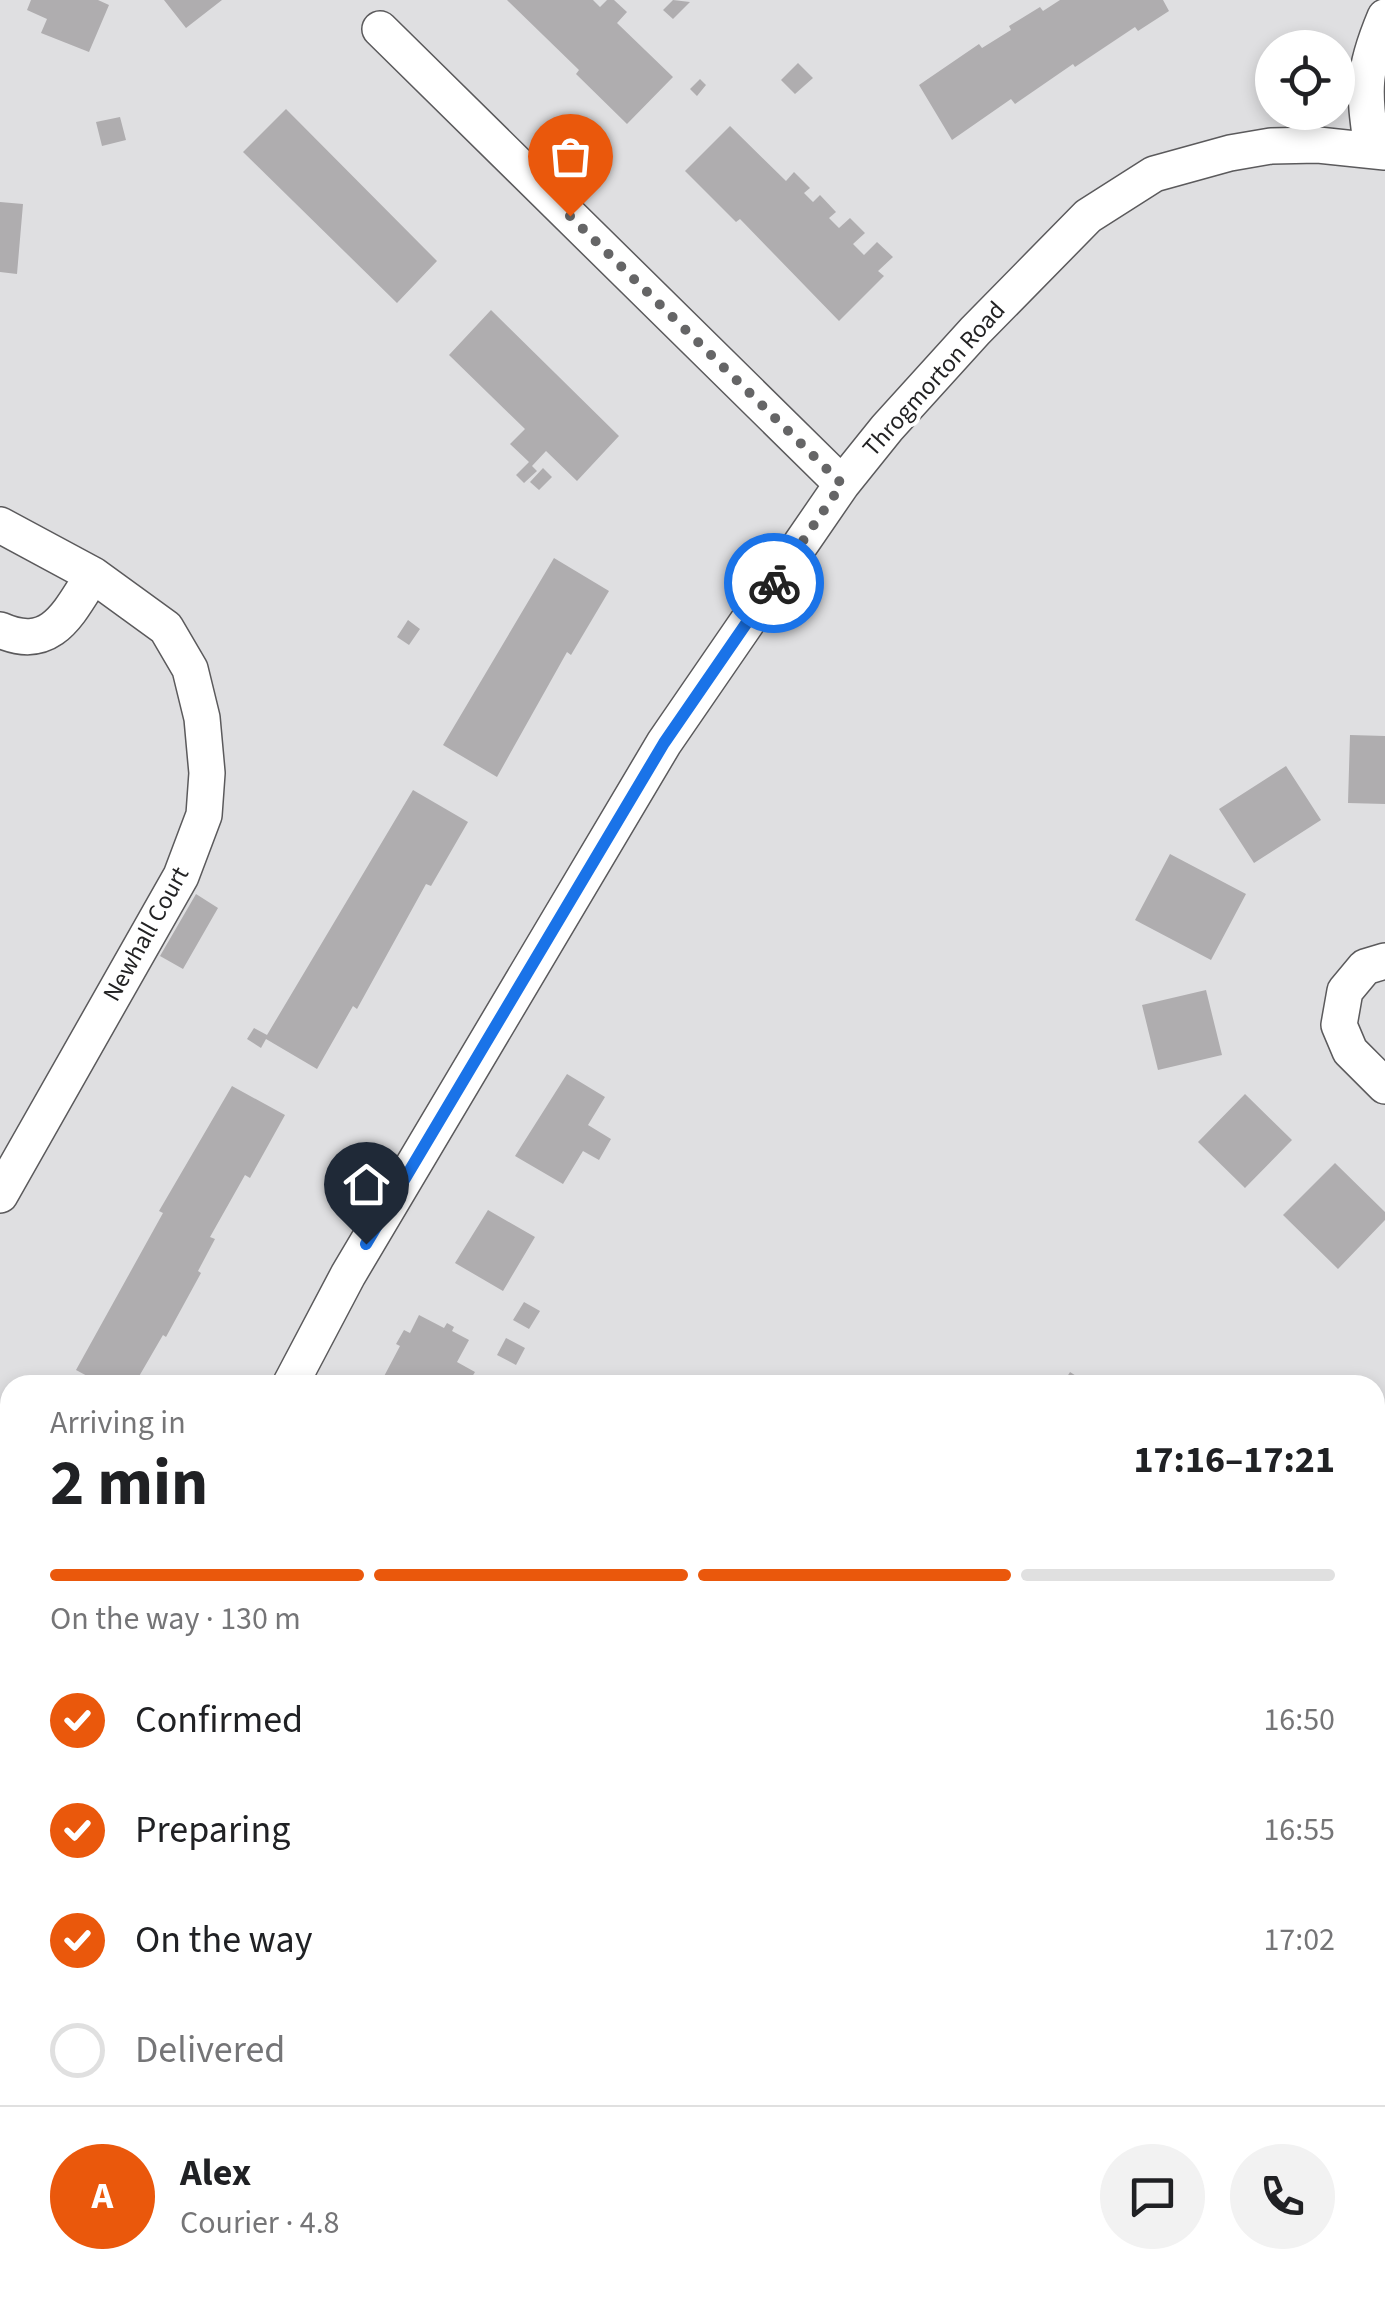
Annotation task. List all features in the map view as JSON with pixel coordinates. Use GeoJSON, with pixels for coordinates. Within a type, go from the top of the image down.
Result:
{"type":"FeatureCollection","features":[{"type":"Feature","properties":{"kind":"street"},"geometry":{"type":"LineString","coordinates":[[1378,151],[1364,83],[1385,18]]}},
{"type":"Feature","properties":{"kind":"street"},"geometry":{"type":"LineString","coordinates":[[380,28],[842,484]]}},
{"type":"Feature","properties":{"kind":"street","name":"Throgmorton Road"},"geometry":{"type":"LineString","coordinates":[[295,1375],[348,1276],[664,743],[842,484],[887,428],[1088,216],[1132,186],[1154,174],[1188,164],[1271,146],[1318,144],[1378,151]]}},
{"type":"Feature","properties":{"kind":"street","name":"Newhall Court"},"geometry":{"type":"LineString","coordinates":[[0,525],[93,575],[166,628],[190,668],[202,718],[208,773],[204,814],[181,876],[0,1194]]}},
{"type":"Feature","properties":{"kind":"street"},"geometry":{"type":"LineString","coordinates":[[0,630],[38,637],[60,626],[93,575]]}},
{"type":"Feature","properties":{"kind":"street"},"geometry":{"type":"LineString","coordinates":[[1385,962],[1364,967],[1346,991],[1339,1025],[1350,1051],[1385,1086]]}},
{"type":"Feature","properties":{"kind":"building"},"geometry":{"type":"Polygon","coordinates":[[[31,0],[98,0],[109,5],[89,52],[41,33],[47,19],[27,10],[31,0]]]}},
{"type":"Feature","properties":{"kind":"building"},"geometry":{"type":"Polygon","coordinates":[[[164,0],[222,0],[186,28],[164,0]]]}},
{"type":"Feature","properties":{"kind":"building"},"geometry":{"type":"Polygon","coordinates":[[[507,0],[593,0],[600,7],[607,0],[614,0],[627,12],[617,23],[673,77],[627,124],[576,74],[579,70],[507,0]]]}},
{"type":"Feature","properties":{"kind":"building"},"geometry":{"type":"Polygon","coordinates":[[[673,0],[690,2],[673,19],[663,10],[673,0]]]}},
{"type":"Feature","properties":{"kind":"building"},"geometry":{"type":"Polygon","coordinates":[[[1060,0],[1163,0],[1169,11],[1138,31],[1135,27],[1075,67],[1073,64],[1015,104],[1011,99],[952,140],[919,85],[979,44],[982,48],[1011,30],[1009,26],[1040,7],[1043,11],[1060,0]]]}},
{"type":"Feature","properties":{"kind":"building"},"geometry":{"type":"Polygon","coordinates":[[[798,63],[813,78],[795,94],[781,80],[798,63]]]}},
{"type":"Feature","properties":{"kind":"building"},"geometry":{"type":"Polygon","coordinates":[[[700,79],[706,85],[697,96],[690,89],[700,79]]]}},
{"type":"Feature","properties":{"kind":"building"},"geometry":{"type":"Polygon","coordinates":[[[286,109],[437,261],[397,303],[243,152],[286,109]]]}},
{"type":"Feature","properties":{"kind":"building"},"geometry":{"type":"Polygon","coordinates":[[[120,117],[126,140],[102,146],[96,122],[120,117]]]}},
{"type":"Feature","properties":{"kind":"building"},"geometry":{"type":"Polygon","coordinates":[[[730,126],[786,181],[794,172],[810,188],[804,193],[813,202],[820,195],[836,212],[829,218],[839,228],[850,218],[865,233],[853,244],[864,255],[877,242],[893,257],[878,271],[884,276],[839,321],[740,219],[736,222],[685,171],[730,126]]]}},
{"type":"Feature","properties":{"kind":"building"},"geometry":{"type":"Polygon","coordinates":[[[0,202],[23,204],[17,274],[0,272],[0,202]]]}},
{"type":"Feature","properties":{"kind":"building"},"geometry":{"type":"Polygon","coordinates":[[[491,310],[619,436],[577,481],[546,451],[532,466],[537,471],[524,483],[516,475],[529,462],[510,444],[525,429],[449,355],[491,310]]]}},
{"type":"Feature","properties":{"kind":"building"},"geometry":{"type":"Polygon","coordinates":[[[543,468],[552,477],[539,490],[530,482],[543,468]]]}},
{"type":"Feature","properties":{"kind":"building"},"geometry":{"type":"Polygon","coordinates":[[[554,558],[609,591],[571,655],[567,652],[497,777],[443,745],[554,558]]]}},
{"type":"Feature","properties":{"kind":"building"},"geometry":{"type":"Polygon","coordinates":[[[408,620],[420,629],[409,645],[397,637],[408,620]]]}},
{"type":"Feature","properties":{"kind":"building"},"geometry":{"type":"Polygon","coordinates":[[[1350,735],[1385,736],[1385,804],[1348,803],[1350,735]]]}},
{"type":"Feature","properties":{"kind":"building"},"geometry":{"type":"Polygon","coordinates":[[[1286,766],[1321,820],[1254,863],[1219,809],[1286,766]]]}},
{"type":"Feature","properties":{"kind":"building"},"geometry":{"type":"Polygon","coordinates":[[[413,790],[468,822],[431,886],[426,884],[357,1009],[353,1006],[317,1069],[266,1039],[261,1048],[247,1039],[254,1028],[267,1035],[413,790]]]}},
{"type":"Feature","properties":{"kind":"building"},"geometry":{"type":"Polygon","coordinates":[[[1170,854],[1246,894],[1211,960],[1135,920],[1170,854]]]}},
{"type":"Feature","properties":{"kind":"building"},"geometry":{"type":"Polygon","coordinates":[[[196,894],[218,908],[183,969],[160,956],[196,894]]]}},
{"type":"Feature","properties":{"kind":"building"},"geometry":{"type":"Polygon","coordinates":[[[1206,990],[1222,1055],[1158,1070],[1142,1005],[1206,990]]]}},
{"type":"Feature","properties":{"kind":"building"},"geometry":{"type":"Polygon","coordinates":[[[567,1074],[605,1097],[588,1125],[611,1139],[599,1160],[583,1151],[563,1184],[515,1156],[567,1074]]]}},
{"type":"Feature","properties":{"kind":"building"},"geometry":{"type":"Polygon","coordinates":[[[232,1086],[285,1115],[250,1178],[245,1175],[210,1237],[215,1239],[198,1271],[201,1273],[140,1375],[85,1375],[76,1370],[163,1213],[159,1211],[232,1086]]]}},
{"type":"Feature","properties":{"kind":"building"},"geometry":{"type":"Polygon","coordinates":[[[1245,1094],[1292,1140],[1245,1188],[1198,1142],[1245,1094]]]}},
{"type":"Feature","properties":{"kind":"building"},"geometry":{"type":"Polygon","coordinates":[[[1335,1163],[1385,1212],[1385,1220],[1338,1269],[1283,1215],[1335,1163]]]}},
{"type":"Feature","properties":{"kind":"building"},"geometry":{"type":"Polygon","coordinates":[[[488,1210],[535,1237],[503,1291],[455,1263],[488,1210]]]}},
{"type":"Feature","properties":{"kind":"building"},"geometry":{"type":"Polygon","coordinates":[[[524,1302],[540,1311],[529,1329],[513,1320],[524,1302]]]}},
{"type":"Feature","properties":{"kind":"building"},"geometry":{"type":"Polygon","coordinates":[[[419,1315],[444,1328],[447,1323],[454,1327],[452,1331],[469,1340],[457,1362],[475,1372],[473,1375],[385,1375],[404,1330],[410,1333],[419,1315]]]}},
{"type":"Feature","properties":{"kind":"building"},"geometry":{"type":"Polygon","coordinates":[[[506,1338],[525,1348],[516,1365],[497,1355],[506,1338]]]}},
{"type":"Feature","properties":{"kind":"way so far"},"geometry":{"type":"LineString","coordinates":[[570,216],[842,484],[774,583]]}},
{"type":"Feature","properties":{"kind":"route"},"geometry":{"type":"LineString","coordinates":[[366,1244],[664,743],[774,583]]}}]}
